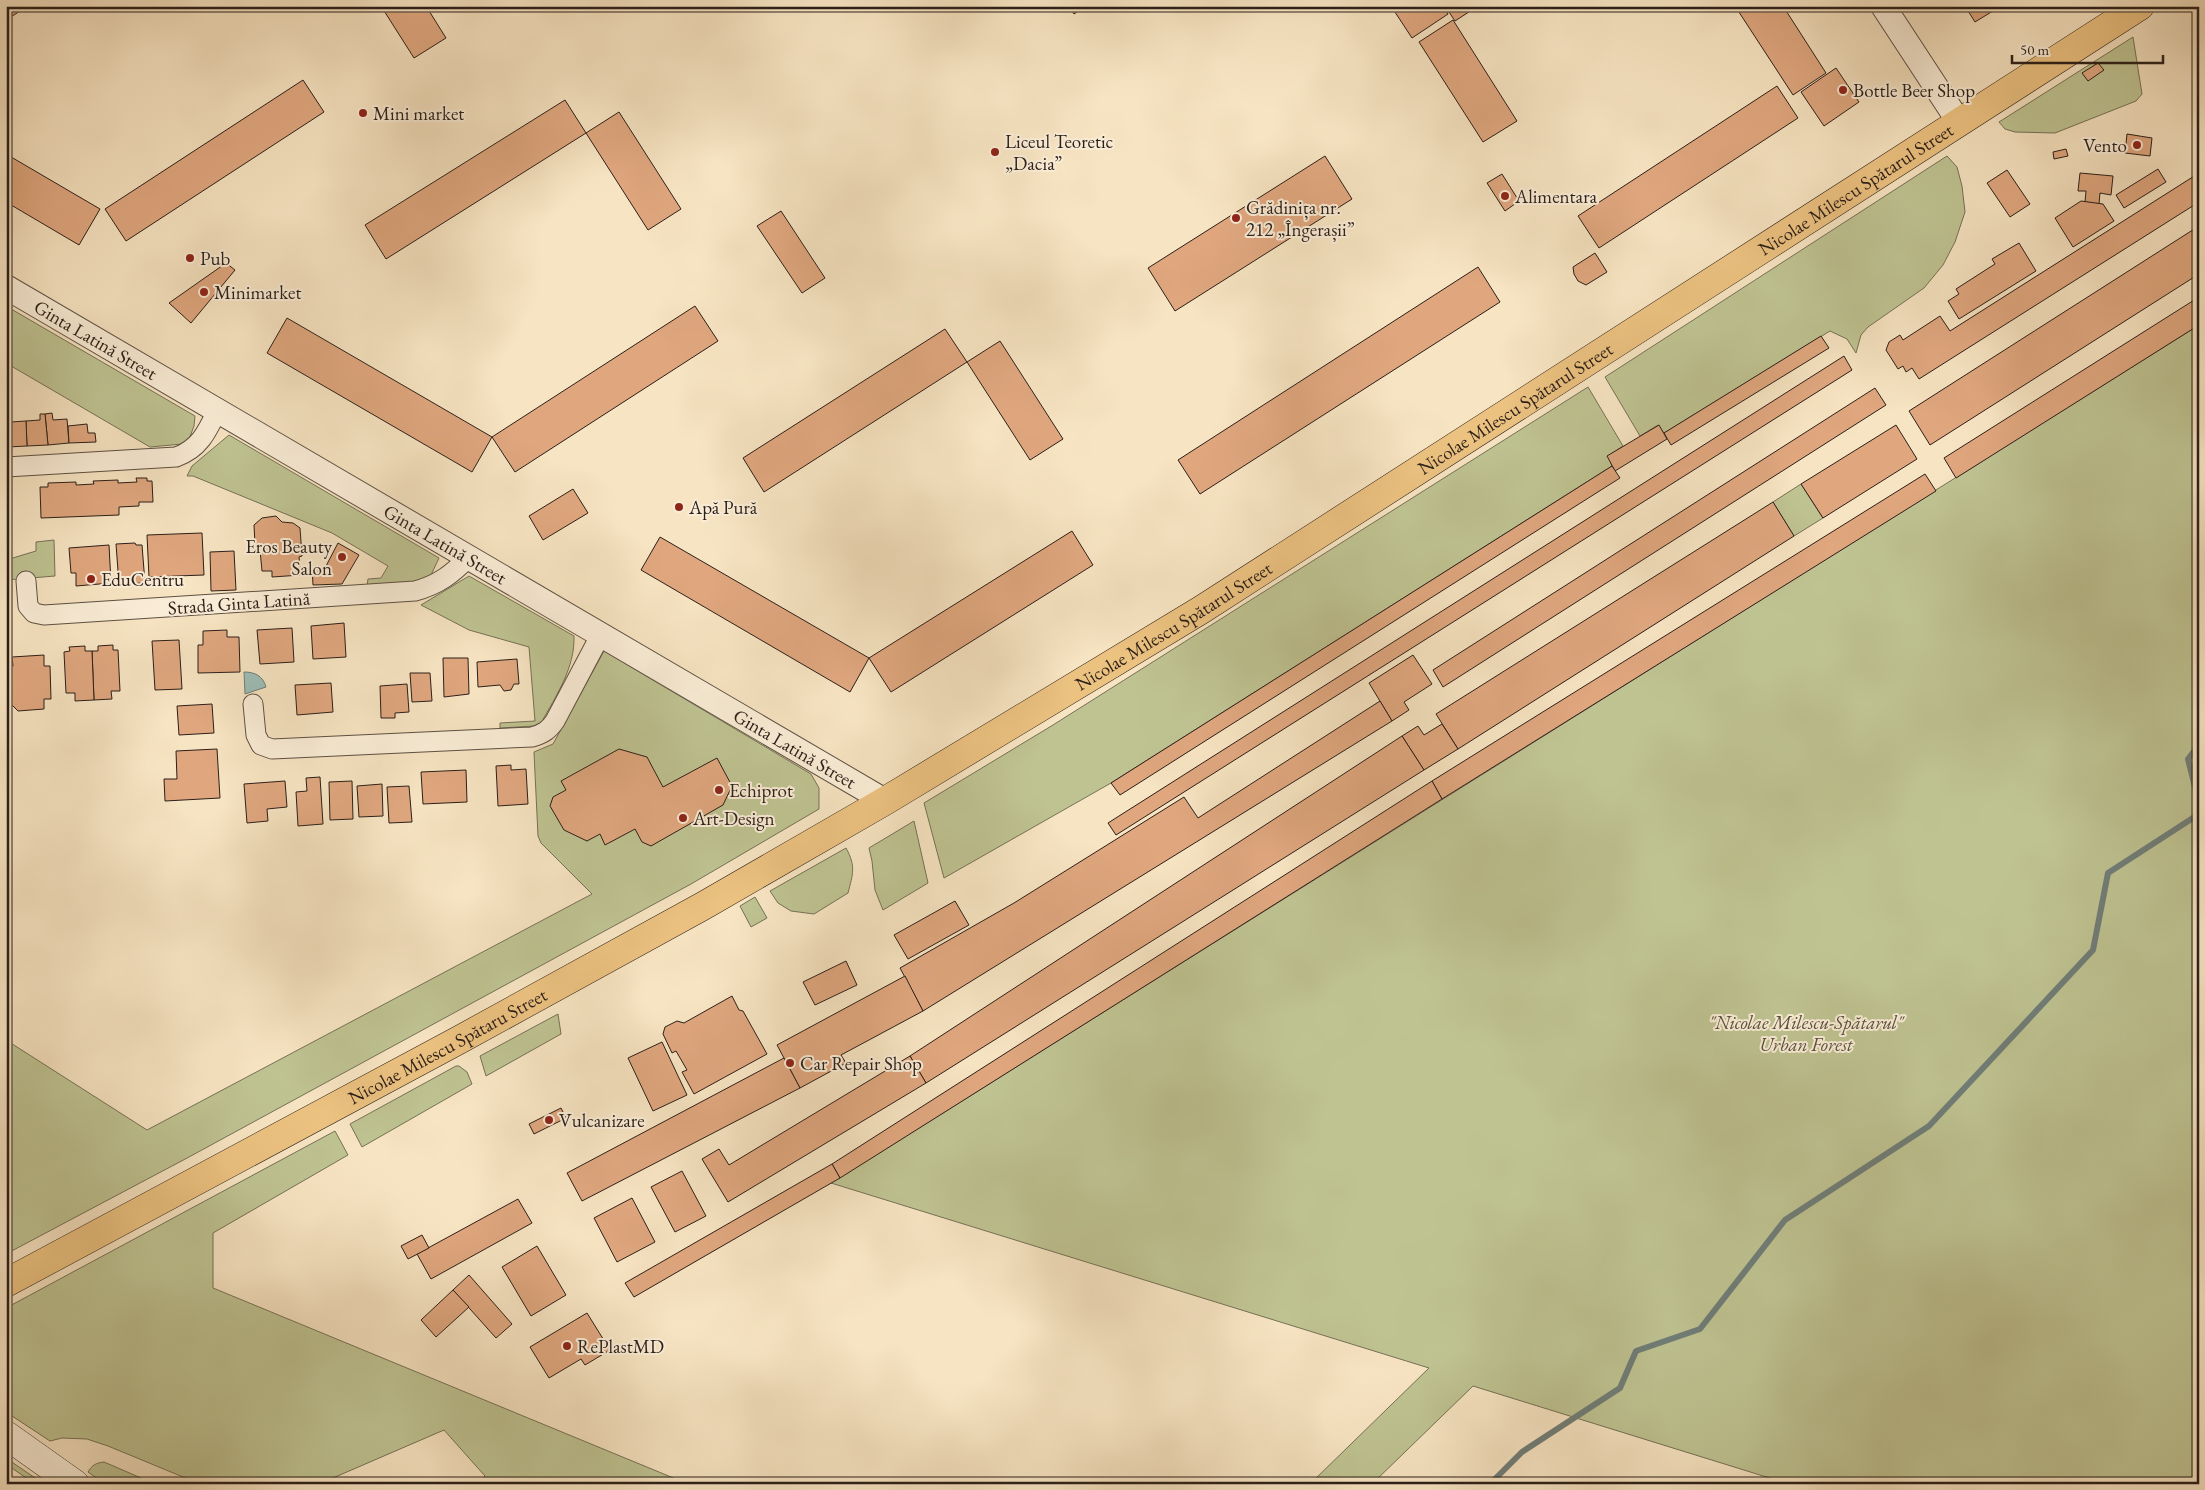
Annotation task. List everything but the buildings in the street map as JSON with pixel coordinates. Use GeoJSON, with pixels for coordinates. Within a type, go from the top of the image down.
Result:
{"type":"FeatureCollection","features":[{"type":"Feature","properties":{"kind":"main road","name":"Nicolae Milescu Spătarul Street"},"geometry":{"type":"LineString","coordinates":[[885,801],[1201,610],[2140,6]]}},
{"type":"Feature","properties":{"kind":"main road","name":"Nicolae Milescu Spătaru Street"},"geometry":{"type":"LineString","coordinates":[[6,1283],[467,1036],[703,906],[885,801]]}},
{"type":"Feature","properties":{"kind":"main road"},"geometry":{"type":"LineString","coordinates":[[6,1435],[75,1484]]}},
{"type":"Feature","properties":{"kind":"street"},"geometry":{"type":"LineString","coordinates":[[1883,6],[1959,122]]}},
{"type":"Feature","properties":{"kind":"street","name":"Ginta Latină Street"},"geometry":{"type":"LineString","coordinates":[[6,287],[885,801]]}},
{"type":"Feature","properties":{"kind":"street"},"geometry":{"type":"LineString","coordinates":[[6,467],[176,457],[198,445],[206,435],[217,411]]}},
{"type":"Feature","properties":{"kind":"street","name":"Strada Ginta Latină"},"geometry":{"type":"LineString","coordinates":[[26,581],[28,606],[34,613],[44,615],[416,591],[432,586],[452,575],[468,558]]}},
{"type":"Feature","properties":{"kind":"street"},"geometry":{"type":"LineString","coordinates":[[253,704],[256,735],[261,745],[272,749],[532,737],[545,731],[555,721],[600,636]]}},
{"type":"Feature","properties":{"kind":"green space"},"geometry":{"type":"Polygon","coordinates":[[[2133,37],[2142,94],[2136,101],[2055,133],[2015,132],[2005,129],[1999,122],[2133,37]]]}},
{"type":"Feature","properties":{"kind":"green space"},"geometry":{"type":"Polygon","coordinates":[[[1947,156],[1957,167],[1962,186],[1965,212],[1955,242],[1943,265],[1924,288],[1868,327],[1861,335],[1856,353],[1847,339],[1830,331],[1664,433],[1658,425],[1640,436],[1605,377],[1947,156]]]}},
{"type":"Feature","properties":{"kind":"green space"},"geometry":{"type":"Polygon","coordinates":[[[6,306],[195,416],[194,426],[189,439],[182,444],[150,447],[6,363],[6,306]]]}},
{"type":"Feature","properties":{"kind":"green space","name":"\"Nicolae Milescu-Spătarul\" Urban Forest"},"geometry":{"type":"Polygon","coordinates":[[[2199,325],[2199,1484],[1789,1484],[1473,1386],[1372,1484],[1310,1484],[1429,1368],[831,1183],[2199,325]]]}},
{"type":"Feature","properties":{"kind":"green space"},"geometry":{"type":"Polygon","coordinates":[[[1588,387],[1623,446],[1608,456],[1612,466],[1111,783],[944,878],[924,803],[1053,725],[1588,387]]]}},
{"type":"Feature","properties":{"kind":"green space"},"geometry":{"type":"Polygon","coordinates":[[[229,435],[439,558],[431,575],[424,581],[367,586],[368,579],[381,578],[388,566],[332,533],[193,476],[187,476],[192,466],[229,435]]]}},
{"type":"Feature","properties":{"kind":"green space"},"geometry":{"type":"Polygon","coordinates":[[[1801,484],[1823,518],[1794,536],[1773,502],[1801,484]]]}},
{"type":"Feature","properties":{"kind":"green space"},"geometry":{"type":"Polygon","coordinates":[[[54,540],[55,576],[6,580],[6,560],[36,551],[36,542],[54,540]]]}},
{"type":"Feature","properties":{"kind":"green space"},"geometry":{"type":"Polygon","coordinates":[[[469,576],[574,636],[571,659],[564,681],[541,723],[535,726],[500,728],[500,723],[535,721],[529,647],[469,630],[421,605],[469,576]]]}},
{"type":"Feature","properties":{"kind":"green space"},"geometry":{"type":"Polygon","coordinates":[[[604,651],[811,774],[819,788],[819,809],[691,884],[189,1157],[6,1254],[6,1040],[147,1130],[592,894],[541,843],[538,836],[534,752],[553,744],[604,651]]]}},
{"type":"Feature","properties":{"kind":"green space"},"geometry":{"type":"Polygon","coordinates":[[[914,821],[928,883],[883,910],[875,890],[869,848],[914,821]]]}},
{"type":"Feature","properties":{"kind":"green space"},"geometry":{"type":"Polygon","coordinates":[[[846,848],[853,870],[848,893],[814,914],[791,911],[778,903],[770,891],[846,848]]]}},
{"type":"Feature","properties":{"kind":"green space"},"geometry":{"type":"Polygon","coordinates":[[[755,897],[767,918],[751,927],[740,906],[755,897]]]}},
{"type":"Feature","properties":{"kind":"green space"},"geometry":{"type":"Polygon","coordinates":[[[558,1014],[561,1034],[486,1076],[480,1056],[558,1014]]]}},
{"type":"Feature","properties":{"kind":"green space"},"geometry":{"type":"Polygon","coordinates":[[[456,1066],[467,1072],[472,1084],[362,1147],[350,1124],[456,1066]]]}},
{"type":"Feature","properties":{"kind":"green space"},"geometry":{"type":"Polygon","coordinates":[[[335,1131],[348,1155],[213,1233],[213,1288],[688,1484],[480,1484],[485,1476],[444,1430],[319,1484],[200,1484],[87,1439],[62,1438],[50,1441],[6,1412],[6,1308],[335,1131]]]}},
{"type":"Feature","properties":{"kind":"green space"},"geometry":{"type":"Polygon","coordinates":[[[6,1458],[38,1480],[38,1484],[35,1484],[6,1464],[6,1458]]]}},
{"type":"Feature","properties":{"kind":"green space"},"geometry":{"type":"Polygon","coordinates":[[[104,1462],[155,1484],[105,1484],[88,1472],[94,1465],[104,1462]]]}},
{"type":"Feature","properties":{"kind":"water"},"geometry":{"type":"Polygon","coordinates":[[[244,672],[258,675],[266,687],[245,694],[244,672]]]}},
{"type":"Feature","properties":{"kind":"waterway"},"geometry":{"type":"LineString","coordinates":[[2199,745],[2188,759],[2199,803]]}},
{"type":"Feature","properties":{"kind":"waterway"},"geometry":{"type":"LineString","coordinates":[[1490,1484],[1522,1452],[1620,1388],[1636,1351],[1700,1329],[1785,1220],[1929,1126],[2093,950],[2108,873],[2199,814]]}},
{"type":"Feature","properties":{"kind":"place","name":"Bottle Beer Shop"},"geometry":{"type":"Point","coordinates":[1843,90]}},
{"type":"Feature","properties":{"kind":"place","name":"Mini market"},"geometry":{"type":"Point","coordinates":[363,113]}},
{"type":"Feature","properties":{"kind":"place","name":"Vento"},"geometry":{"type":"Point","coordinates":[2137,145]}},
{"type":"Feature","properties":{"kind":"place","name":"Liceul Teoretic „Dacia”"},"geometry":{"type":"Point","coordinates":[995,152]}},
{"type":"Feature","properties":{"kind":"place","name":"Alimentara"},"geometry":{"type":"Point","coordinates":[1505,196]}},
{"type":"Feature","properties":{"kind":"place","name":"Grădinița nr. 212 „Îngerașii”"},"geometry":{"type":"Point","coordinates":[1236,218]}},
{"type":"Feature","properties":{"kind":"place","name":"Pub"},"geometry":{"type":"Point","coordinates":[190,258]}},
{"type":"Feature","properties":{"kind":"place","name":"Minimarket"},"geometry":{"type":"Point","coordinates":[204,292]}},
{"type":"Feature","properties":{"kind":"place","name":"Apă Pură"},"geometry":{"type":"Point","coordinates":[679,507]}},
{"type":"Feature","properties":{"kind":"place","name":"Eros Beauty Salon"},"geometry":{"type":"Point","coordinates":[342,557]}},
{"type":"Feature","properties":{"kind":"place","name":"EduCentru"},"geometry":{"type":"Point","coordinates":[91,579]}},
{"type":"Feature","properties":{"kind":"place","name":"Echiprot"},"geometry":{"type":"Point","coordinates":[719,790]}},
{"type":"Feature","properties":{"kind":"place","name":"Art-Design"},"geometry":{"type":"Point","coordinates":[683,818]}},
{"type":"Feature","properties":{"kind":"place","name":"Car Repair Shop"},"geometry":{"type":"Point","coordinates":[790,1063]}},
{"type":"Feature","properties":{"kind":"place","name":"Vulcanizare"},"geometry":{"type":"Point","coordinates":[549,1120]}},
{"type":"Feature","properties":{"kind":"place","name":"RePlastMD"},"geometry":{"type":"Point","coordinates":[567,1346]}}]}
